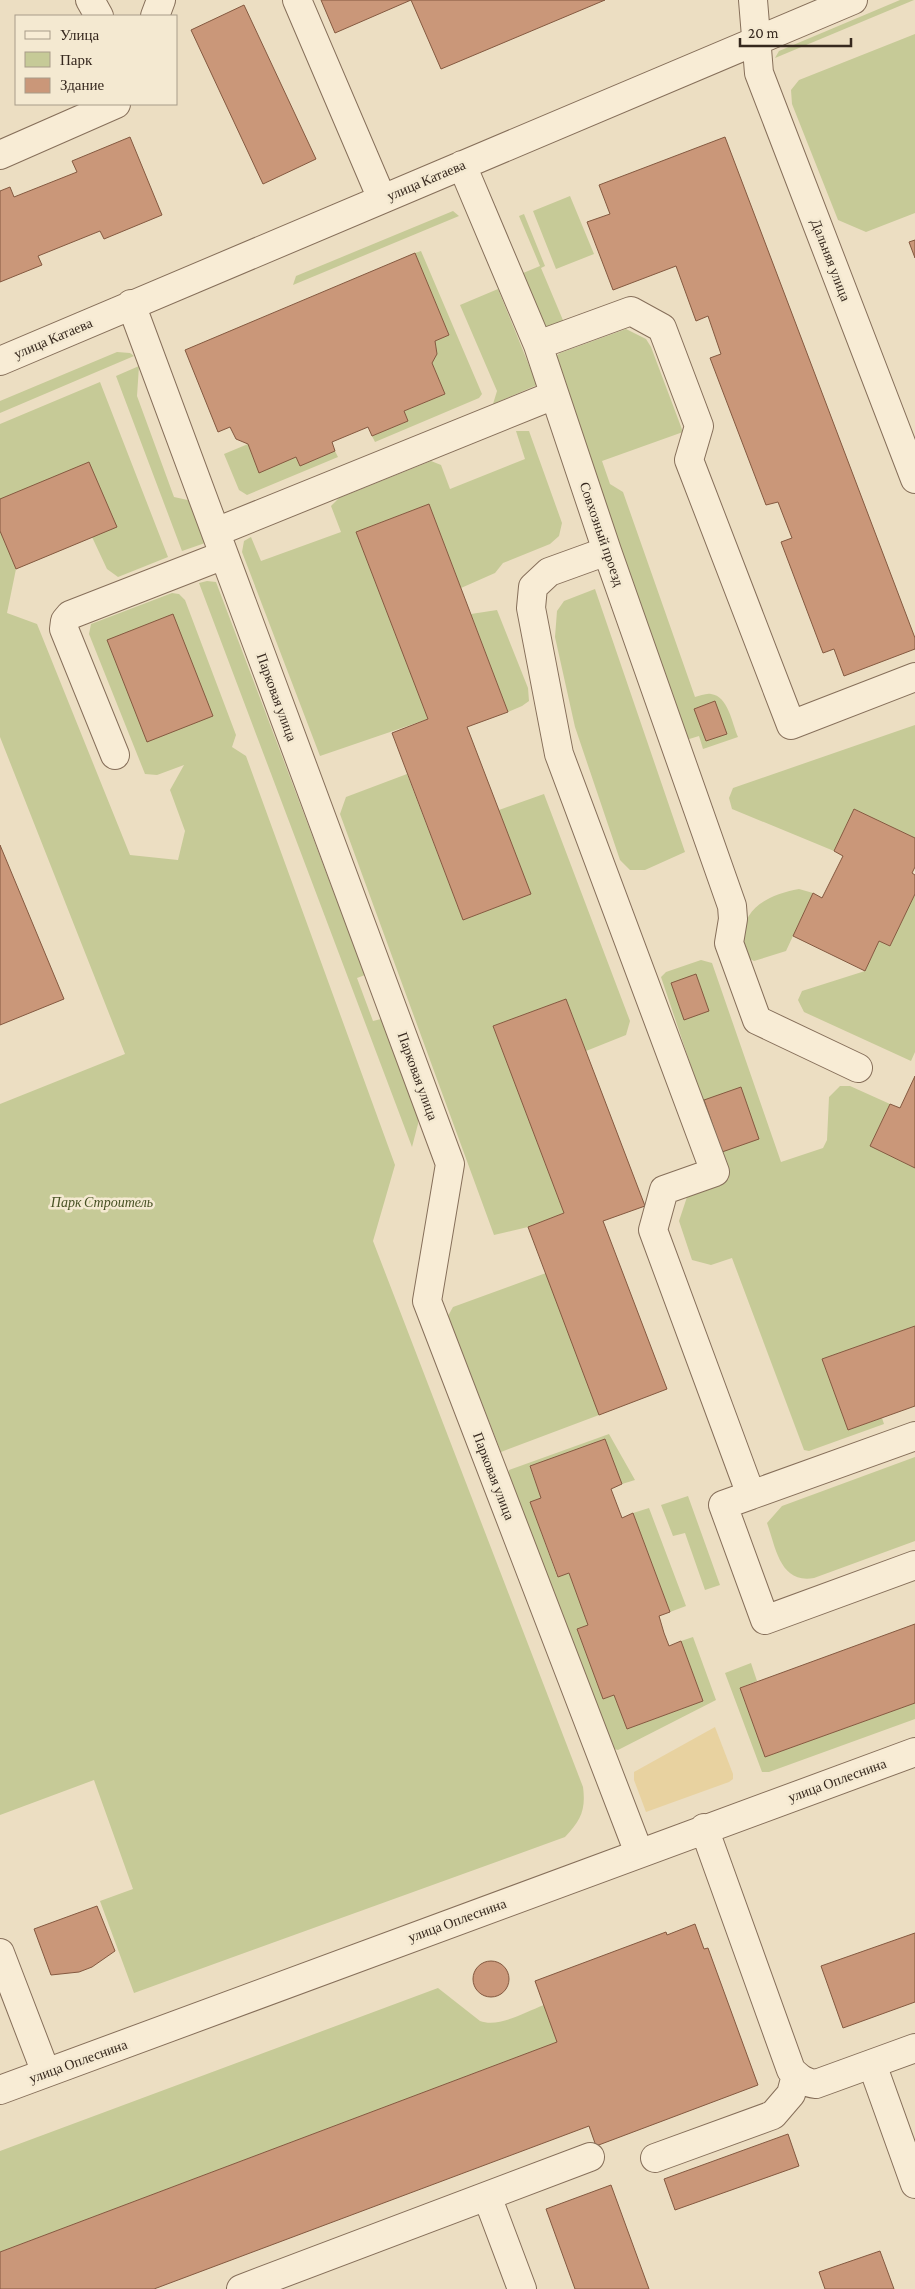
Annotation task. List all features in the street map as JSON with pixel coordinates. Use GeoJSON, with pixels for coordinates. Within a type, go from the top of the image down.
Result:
{"type":"FeatureCollection","features":[{"type":"Feature","properties":{"kind":"street"},"geometry":{"type":"LineString","coordinates":[[90,0],[98,15]]}},
{"type":"Feature","properties":{"kind":"street"},"geometry":{"type":"LineString","coordinates":[[155,15],[161,0]]}},
{"type":"Feature","properties":{"kind":"street"},"geometry":{"type":"LineString","coordinates":[[297,0],[382,199]]}},
{"type":"Feature","properties":{"kind":"street","name":"Дальняя улица"},"geometry":{"type":"LineString","coordinates":[[753,0],[759,73],[915,479]]}},
{"type":"Feature","properties":{"kind":"street","name":"улица Катаева"},"geometry":{"type":"LineString","coordinates":[[0,361],[853,0]]}},
{"type":"Feature","properties":{"kind":"street"},"geometry":{"type":"LineString","coordinates":[[0,155],[114,105]]}},
{"type":"Feature","properties":{"kind":"street","name":"Совхозный проезд"},"geometry":{"type":"LineString","coordinates":[[462,165],[538,345],[607,551],[732,906],[733,919],[729,943],[757,1020],[858,1068]]}},
{"type":"Feature","properties":{"kind":"street","name":"Парковая улица"},"geometry":{"type":"LineString","coordinates":[[131,304],[450,1164],[427,1302],[638,1853]]}},
{"type":"Feature","properties":{"kind":"street"},"geometry":{"type":"LineString","coordinates":[[538,345],[631,311],[662,328],[699,426],[689,460],[791,725],[915,677]]}},
{"type":"Feature","properties":{"kind":"street"},"geometry":{"type":"LineString","coordinates":[[115,754],[64,629],[65,621],[70,615],[220,544],[554,395]]}},
{"type":"Feature","properties":{"kind":"street"},"geometry":{"type":"LineString","coordinates":[[607,551],[549,572],[533,587],[530,608],[560,754],[715,1172],[664,1190],[652,1230],[751,1495]]}},
{"type":"Feature","properties":{"kind":"street"},"geometry":{"type":"LineString","coordinates":[[915,1436],[723,1505],[765,1620],[915,1565]]}},
{"type":"Feature","properties":{"kind":"street","name":"улица Оплеснина"},"geometry":{"type":"LineString","coordinates":[[0,2090],[704,1828],[915,1752]]}},
{"type":"Feature","properties":{"kind":"street"},"geometry":{"type":"LineString","coordinates":[[704,1828],[792,2070],[796,2075],[804,2082],[816,2084],[915,2048]]}},
{"type":"Feature","properties":{"kind":"street"},"geometry":{"type":"LineString","coordinates":[[0,1953],[46,2073]]}},
{"type":"Feature","properties":{"kind":"street"},"geometry":{"type":"LineString","coordinates":[[872,2064],[915,2184]]}},
{"type":"Feature","properties":{"kind":"street"},"geometry":{"type":"LineString","coordinates":[[655,2158],[773,2114],[791,2094],[796,2075]]}},
{"type":"Feature","properties":{"kind":"street"},"geometry":{"type":"LineString","coordinates":[[240,2289],[590,2157]]}},
{"type":"Feature","properties":{"kind":"street"},"geometry":{"type":"LineString","coordinates":[[487,2196],[522,2289]]}},
{"type":"Feature","properties":{"kind":"green space"},"geometry":{"type":"Polygon","coordinates":[[[900,0],[914,0],[775,58],[779,51],[900,0]]]}},
{"type":"Feature","properties":{"kind":"green space"},"geometry":{"type":"Polygon","coordinates":[[[915,34],[915,213],[866,232],[838,220],[792,104],[791,90],[799,80],[915,34]]]}},
{"type":"Feature","properties":{"kind":"green space"},"geometry":{"type":"Polygon","coordinates":[[[570,196],[594,254],[556,269],[533,211],[570,196]]]}},
{"type":"Feature","properties":{"kind":"green space"},"geometry":{"type":"Polygon","coordinates":[[[453,211],[459,216],[293,285],[296,276],[453,211]]]}},
{"type":"Feature","properties":{"kind":"green space"},"geometry":{"type":"Polygon","coordinates":[[[524,214],[545,266],[541,268],[565,325],[541,335],[516,276],[540,266],[519,216],[524,214]]]}},
{"type":"Feature","properties":{"kind":"green space"},"geometry":{"type":"Polygon","coordinates":[[[421,251],[482,394],[479,398],[375,442],[372,436],[408,421],[404,411],[445,394],[432,363],[437,354],[435,341],[449,335],[415,253],[421,251]]]}},
{"type":"Feature","properties":{"kind":"green space"},"geometry":{"type":"Polygon","coordinates":[[[498,289],[537,385],[493,404],[497,391],[460,305],[498,289]]]}},
{"type":"Feature","properties":{"kind":"green space"},"geometry":{"type":"Polygon","coordinates":[[[626,329],[646,339],[651,347],[683,432],[602,461],[610,484],[623,492],[695,697],[709,694],[717,696],[722,700],[738,737],[703,749],[699,736],[686,740],[555,357],[560,353],[626,329]]]}},
{"type":"Feature","properties":{"kind":"green space"},"geometry":{"type":"Polygon","coordinates":[[[117,352],[130,353],[134,356],[0,413],[0,401],[117,352]]]}},
{"type":"Feature","properties":{"kind":"green space"},"geometry":{"type":"Polygon","coordinates":[[[139,366],[137,396],[174,497],[192,501],[208,542],[182,551],[116,376],[139,366]]]}},
{"type":"Feature","properties":{"kind":"green space","name":"Парк Строитель"},"geometry":{"type":"Polygon","coordinates":[[[100,382],[168,557],[118,577],[107,569],[92,537],[16,569],[7,613],[37,624],[130,855],[178,860],[185,831],[170,790],[184,765],[157,775],[145,774],[89,634],[91,624],[172,593],[179,594],[185,600],[236,735],[232,747],[246,756],[395,1165],[373,1241],[583,1787],[584,1795],[583,1808],[579,1820],[565,1837],[134,1993],[100,1901],[133,1889],[94,1780],[0,1815],[0,1104],[125,1054],[0,737],[0,424],[100,382]]]}},
{"type":"Feature","properties":{"kind":"green space"},"geometry":{"type":"Polygon","coordinates":[[[516,431],[529,431],[562,523],[559,536],[550,544],[503,563],[495,573],[461,588],[429,504],[356,532],[428,719],[320,756],[242,552],[244,541],[251,537],[261,561],[341,532],[331,506],[339,498],[431,461],[441,465],[450,489],[525,459],[516,431]]]}},
{"type":"Feature","properties":{"kind":"green space"},"geometry":{"type":"Polygon","coordinates":[[[248,444],[296,457],[300,466],[335,451],[338,457],[247,495],[239,490],[224,454],[248,444]]]}},
{"type":"Feature","properties":{"kind":"green space"},"geometry":{"type":"Polygon","coordinates":[[[207,581],[216,582],[365,975],[357,978],[373,1021],[381,1019],[418,1115],[418,1124],[412,1147],[199,583],[207,581]]]}},
{"type":"Feature","properties":{"kind":"green space"},"geometry":{"type":"Polygon","coordinates":[[[595,589],[685,852],[645,870],[630,870],[620,860],[575,727],[555,637],[557,611],[564,601],[595,589]]]}},
{"type":"Feature","properties":{"kind":"green space"},"geometry":{"type":"Polygon","coordinates":[[[497,610],[528,688],[529,701],[508,712],[471,614],[497,610]]]}},
{"type":"Feature","properties":{"kind":"green space"},"geometry":{"type":"Polygon","coordinates":[[[915,725],[915,838],[854,809],[834,851],[732,809],[729,798],[733,788],[915,725]]]}},
{"type":"Feature","properties":{"kind":"green space"},"geometry":{"type":"Polygon","coordinates":[[[407,774],[463,920],[530,894],[499,810],[544,794],[630,1021],[626,1035],[586,1051],[566,999],[493,1026],[564,1213],[528,1227],[494,1235],[340,814],[346,797],[407,774]]]}},
{"type":"Feature","properties":{"kind":"green space"},"geometry":{"type":"Polygon","coordinates":[[[799,889],[813,893],[786,951],[754,961],[748,958],[744,943],[744,930],[753,910],[772,897],[799,889]]]}},
{"type":"Feature","properties":{"kind":"green space"},"geometry":{"type":"Polygon","coordinates":[[[915,894],[915,1052],[911,1061],[804,1012],[798,1000],[802,991],[865,971],[879,941],[890,946],[915,894]]]}},
{"type":"Feature","properties":{"kind":"green space"},"geometry":{"type":"Polygon","coordinates":[[[701,960],[712,963],[781,1162],[823,1148],[827,1140],[829,1097],[840,1086],[850,1086],[890,1104],[870,1146],[915,1168],[915,1326],[822,1359],[848,1430],[882,1418],[884,1424],[809,1451],[804,1450],[732,1258],[711,1265],[692,1260],[679,1221],[687,1197],[699,1190],[729,1179],[661,977],[666,972],[701,960]]]}},
{"type":"Feature","properties":{"kind":"green space"},"geometry":{"type":"Polygon","coordinates":[[[546,1273],[599,1415],[501,1452],[448,1316],[453,1307],[546,1273]]]}},
{"type":"Feature","properties":{"kind":"green space"},"geometry":{"type":"Polygon","coordinates":[[[609,1434],[635,1480],[622,1484],[605,1439],[530,1467],[541,1498],[530,1502],[557,1576],[569,1573],[588,1625],[577,1629],[603,1699],[614,1695],[627,1729],[703,1701],[681,1641],[693,1637],[716,1700],[618,1750],[610,1748],[508,1474],[509,1470],[609,1434]]]}},
{"type":"Feature","properties":{"kind":"green space"},"geometry":{"type":"Polygon","coordinates":[[[915,1457],[915,1541],[814,1578],[803,1578],[787,1570],[777,1553],[767,1523],[782,1506],[915,1457]]]}},
{"type":"Feature","properties":{"kind":"green space"},"geometry":{"type":"Polygon","coordinates":[[[688,1496],[720,1585],[705,1590],[685,1533],[673,1536],[661,1505],[688,1496]]]}},
{"type":"Feature","properties":{"kind":"green space"},"geometry":{"type":"Polygon","coordinates":[[[649,1508],[686,1606],[670,1612],[633,1513],[649,1508]]]}},
{"type":"Feature","properties":{"kind":"green space"},"geometry":{"type":"Polygon","coordinates":[[[751,1663],[757,1681],[740,1688],[765,1757],[915,1703],[915,1719],[769,1772],[762,1772],[725,1673],[751,1663]]]}},
{"type":"Feature","properties":{"kind":"green space"},"geometry":{"type":"Polygon","coordinates":[[[438,1988],[480,2021],[487,2023],[504,2021],[544,2005],[557,2042],[0,2252],[0,2151],[438,1988]]]}},
{"type":"Feature","properties":{"kind":"sand"},"geometry":{"type":"Polygon","coordinates":[[[715,1727],[733,1774],[733,1779],[646,1812],[634,1780],[634,1772],[715,1727]]]}},
{"type":"Feature","properties":{"kind":"building"},"geometry":{"type":"Polygon","coordinates":[[[321,0],[411,0],[335,33],[321,0]]]}},
{"type":"Feature","properties":{"kind":"building"},"geometry":{"type":"Polygon","coordinates":[[[411,0],[605,0],[441,69],[411,0]]]}},
{"type":"Feature","properties":{"kind":"building"},"geometry":{"type":"Polygon","coordinates":[[[244,5],[316,159],[263,184],[191,30],[244,5]]]}},
{"type":"Feature","properties":{"kind":"building"},"geometry":{"type":"Polygon","coordinates":[[[130,137],[162,215],[104,239],[100,231],[38,256],[42,265],[0,282],[0,191],[10,187],[14,197],[77,172],[72,161],[130,137]]]}},
{"type":"Feature","properties":{"kind":"building"},"geometry":{"type":"Polygon","coordinates":[[[725,137],[915,638],[915,649],[844,676],[834,649],[823,653],[781,542],[792,538],[778,502],[766,505],[710,358],[721,354],[708,316],[696,321],[676,266],[613,290],[587,222],[610,214],[599,185],[725,137]]]}},
{"type":"Feature","properties":{"kind":"building"},"geometry":{"type":"Polygon","coordinates":[[[915,240],[915,258],[909,242],[915,240]]]}},
{"type":"Feature","properties":{"kind":"building"},"geometry":{"type":"Polygon","coordinates":[[[415,253],[449,335],[435,341],[437,354],[432,363],[445,394],[404,411],[408,421],[372,436],[368,427],[332,442],[335,451],[300,466],[296,457],[259,473],[248,444],[236,439],[230,427],[218,432],[185,350],[415,253]]]}},
{"type":"Feature","properties":{"kind":"building"},"geometry":{"type":"Polygon","coordinates":[[[89,462],[117,527],[16,569],[0,531],[0,499],[89,462]]]}},
{"type":"Feature","properties":{"kind":"building"},"geometry":{"type":"Polygon","coordinates":[[[429,504],[508,712],[467,727],[531,894],[463,920],[392,733],[428,719],[356,532],[429,504]]]}},
{"type":"Feature","properties":{"kind":"building"},"geometry":{"type":"Polygon","coordinates":[[[173,614],[213,716],[147,742],[107,640],[173,614]]]}},
{"type":"Feature","properties":{"kind":"building"},"geometry":{"type":"Polygon","coordinates":[[[715,701],[727,734],[706,741],[694,709],[715,701]]]}},
{"type":"Feature","properties":{"kind":"building"},"geometry":{"type":"Polygon","coordinates":[[[854,809],[915,838],[915,867],[912,873],[915,875],[915,894],[890,946],[879,941],[865,971],[793,936],[813,893],[822,898],[843,856],[834,851],[854,809]]]}},
{"type":"Feature","properties":{"kind":"building"},"geometry":{"type":"Polygon","coordinates":[[[0,845],[64,999],[0,1025],[0,845]]]}},
{"type":"Feature","properties":{"kind":"building"},"geometry":{"type":"Polygon","coordinates":[[[696,974],[709,1011],[684,1020],[671,983],[696,974]]]}},
{"type":"Feature","properties":{"kind":"building"},"geometry":{"type":"Polygon","coordinates":[[[566,999],[645,1206],[603,1221],[667,1389],[599,1415],[528,1227],[564,1213],[493,1026],[566,999]]]}},
{"type":"Feature","properties":{"kind":"building"},"geometry":{"type":"Polygon","coordinates":[[[915,1076],[915,1168],[870,1146],[890,1104],[900,1108],[915,1076]]]}},
{"type":"Feature","properties":{"kind":"building"},"geometry":{"type":"Polygon","coordinates":[[[741,1087],[759,1139],[722,1152],[704,1100],[741,1087]]]}},
{"type":"Feature","properties":{"kind":"building"},"geometry":{"type":"Polygon","coordinates":[[[915,1326],[915,1406],[848,1430],[822,1359],[915,1326]]]}},
{"type":"Feature","properties":{"kind":"building"},"geometry":{"type":"Polygon","coordinates":[[[605,1439],[622,1484],[611,1489],[622,1518],[633,1513],[670,1612],[659,1616],[664,1633],[669,1646],[681,1641],[703,1701],[627,1729],[614,1695],[603,1699],[577,1629],[588,1625],[569,1573],[558,1577],[530,1502],[541,1498],[530,1466],[605,1439]]]}},
{"type":"Feature","properties":{"kind":"building"},"geometry":{"type":"Polygon","coordinates":[[[915,1624],[915,1703],[765,1757],[740,1688],[915,1624]]]}},
{"type":"Feature","properties":{"kind":"building"},"geometry":{"type":"Polygon","coordinates":[[[97,1906],[115,1951],[92,1967],[79,1972],[51,1975],[34,1929],[97,1906]]]}},
{"type":"Feature","properties":{"kind":"building"},"geometry":{"type":"Polygon","coordinates":[[[695,1924],[704,1949],[708,1948],[758,2085],[596,2146],[589,2126],[154,2289],[0,2289],[0,2252],[557,2042],[535,1981],[666,1932],[667,1935],[695,1924]]]}},
{"type":"Feature","properties":{"kind":"building"},"geometry":{"type":"Polygon","coordinates":[[[915,1933],[915,2002],[843,2028],[821,1966],[915,1933]]]}},
{"type":"Feature","properties":{"kind":"building"},"geometry":{"type":"Polygon","coordinates":[[[491,1961],[498,1962],[504,1966],[508,1972],[508,1986],[504,1992],[498,1996],[491,1997],[484,1996],[478,1992],[474,1986],[473,1979],[474,1972],[478,1966],[484,1962],[491,1961]]]}},
{"type":"Feature","properties":{"kind":"building"},"geometry":{"type":"Polygon","coordinates":[[[788,2134],[799,2166],[675,2210],[664,2179],[788,2134]]]}},
{"type":"Feature","properties":{"kind":"building"},"geometry":{"type":"Polygon","coordinates":[[[611,2185],[649,2289],[575,2289],[546,2209],[611,2185]]]}},
{"type":"Feature","properties":{"kind":"building"},"geometry":{"type":"Polygon","coordinates":[[[880,2251],[894,2289],[825,2289],[819,2272],[880,2251]]]}}]}
